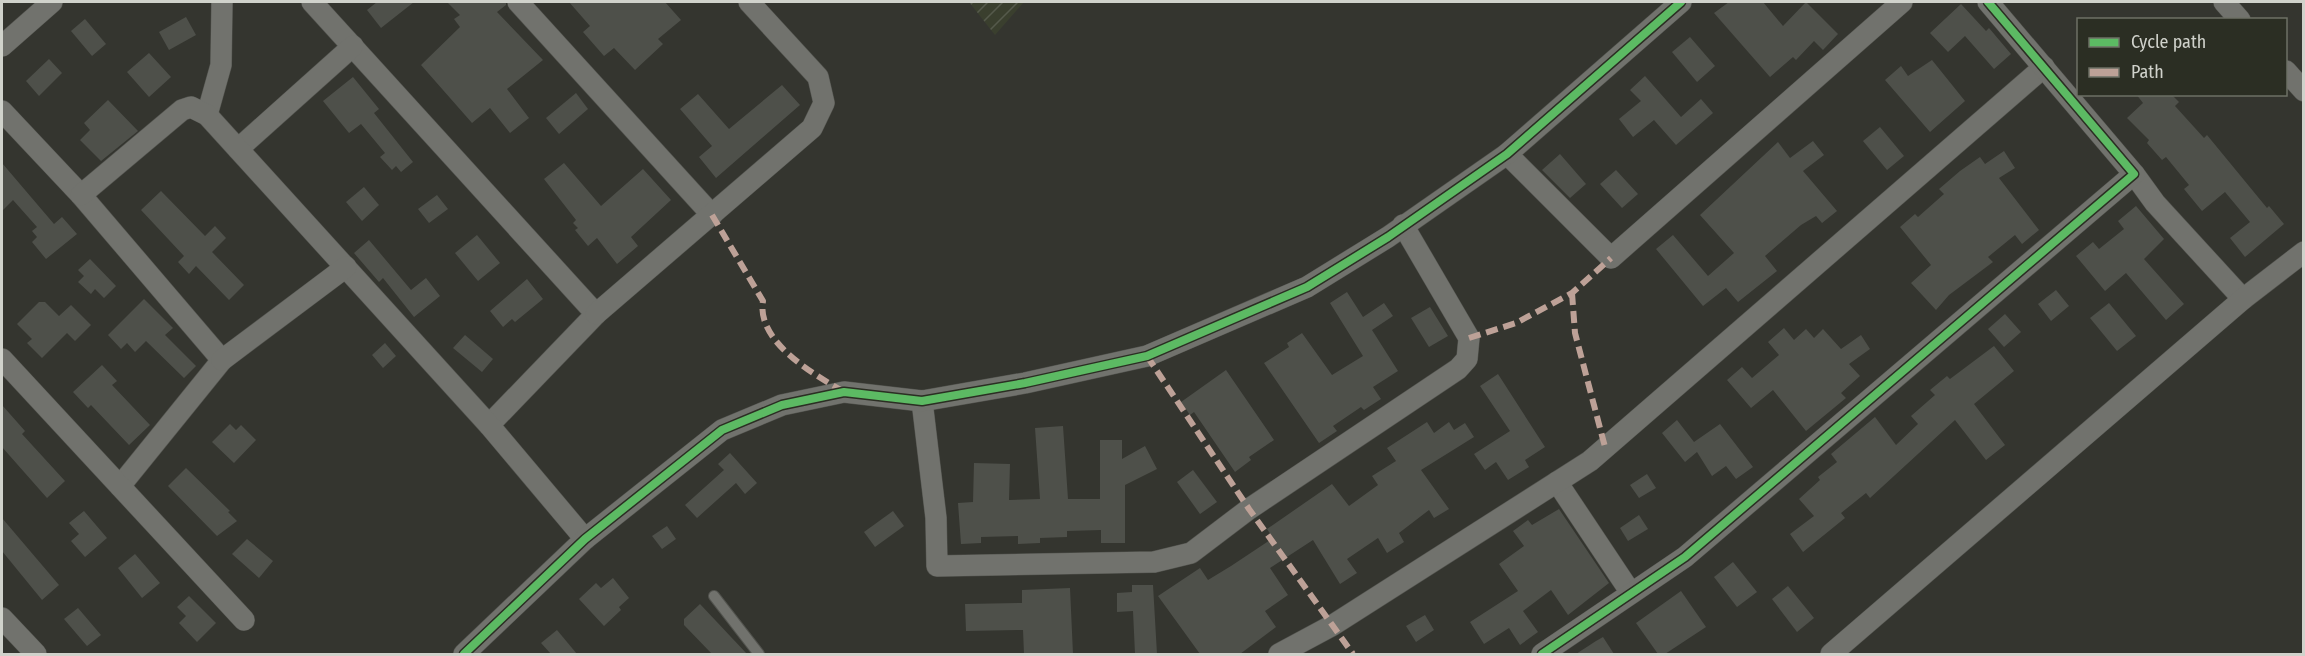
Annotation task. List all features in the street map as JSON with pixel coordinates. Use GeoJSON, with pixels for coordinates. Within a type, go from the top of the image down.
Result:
{"type":"FeatureCollection","features":[{"type":"Feature","properties":{"kind":"street"},"geometry":{"type":"LineString","coordinates":[[2,46],[52,2]]}},
{"type":"Feature","properties":{"kind":"street"},"geometry":{"type":"LineString","coordinates":[[207,115],[221,65],[222,2]]}},
{"type":"Feature","properties":{"kind":"street"},"geometry":{"type":"LineString","coordinates":[[312,2],[596,314]]}},
{"type":"Feature","properties":{"kind":"street"},"geometry":{"type":"LineString","coordinates":[[518,2],[712,215]]}},
{"type":"Feature","properties":{"kind":"street"},"geometry":{"type":"LineString","coordinates":[[489,426],[596,314],[812,128],[824,103],[818,77],[749,2]]}},
{"type":"Feature","properties":{"kind":"street"},"geometry":{"type":"LineString","coordinates":[[464,654],[585,539],[722,430],[782,405],[844,393],[922,400],[1025,382],[1147,356],[1307,287],[1508,154],[1681,2]]}},
{"type":"Feature","properties":{"kind":"street"},"geometry":{"type":"LineString","coordinates":[[1508,154],[1611,258],[1902,2]]}},
{"type":"Feature","properties":{"kind":"street"},"geometry":{"type":"LineString","coordinates":[[1988,2],[2134,174],[2155,202],[2243,299]]}},
{"type":"Feature","properties":{"kind":"street"},"geometry":{"type":"LineString","coordinates":[[2224,2],[2238,18]]}},
{"type":"Feature","properties":{"kind":"street"},"geometry":{"type":"LineString","coordinates":[[238,149],[353,46]]}},
{"type":"Feature","properties":{"kind":"street"},"geometry":{"type":"LineString","coordinates":[[1279,654],[1333,625],[1590,461],[2044,67]]}},
{"type":"Feature","properties":{"kind":"street"},"geometry":{"type":"LineString","coordinates":[[2287,72],[2304,91]]}},
{"type":"Feature","properties":{"kind":"street"},"geometry":{"type":"LineString","coordinates":[[81,195],[182,110],[191,107],[207,115],[489,426],[585,539]]}},
{"type":"Feature","properties":{"kind":"street"},"geometry":{"type":"LineString","coordinates":[[2,111],[81,195],[222,360]]}},
{"type":"Feature","properties":{"kind":"street"},"geometry":{"type":"LineString","coordinates":[[1542,654],[1701,544],[2134,174]]}},
{"type":"Feature","properties":{"kind":"street"},"geometry":{"type":"LineString","coordinates":[[922,400],[936,518],[937,566],[1154,562],[1191,552],[1249,508],[1458,369],[1467,359],[1469,338],[1403,225]]}},
{"type":"Feature","properties":{"kind":"street"},"geometry":{"type":"LineString","coordinates":[[1831,654],[2243,299],[2304,252]]}},
{"type":"Feature","properties":{"kind":"street"},"geometry":{"type":"LineString","coordinates":[[120,486],[222,360],[346,267]]}},
{"type":"Feature","properties":{"kind":"street"},"geometry":{"type":"LineString","coordinates":[[2,359],[244,620]]}},
{"type":"Feature","properties":{"kind":"street"},"geometry":{"type":"LineString","coordinates":[[1557,482],[1631,593]]}},
{"type":"Feature","properties":{"kind":"street"},"geometry":{"type":"LineString","coordinates":[[2,618],[36,654]]}},
{"type":"Feature","properties":{"kind":"lane"},"geometry":{"type":"LineString","coordinates":[[714,596],[759,654]]}},
{"type":"Feature","properties":{"kind":"shaded area"},"geometry":{"type":"Polygon","coordinates":[[[969,2],[1024,2],[995,35],[969,2]]]}},
{"type":"Feature","properties":{"kind":"building"},"geometry":{"type":"Polygon","coordinates":[[[377,2],[414,2],[381,28],[367,10],[377,2]]]}},
{"type":"Feature","properties":{"kind":"building"},"geometry":{"type":"Polygon","coordinates":[[[447,2],[506,2],[506,5],[497,12],[543,60],[507,89],[529,118],[510,133],[490,108],[472,123],[421,65],[460,27],[454,19],[460,15],[447,2]]]}},
{"type":"Feature","properties":{"kind":"building"},"geometry":{"type":"Polygon","coordinates":[[[569,2],[665,2],[681,20],[658,39],[663,44],[635,70],[614,48],[604,56],[583,32],[590,26],[569,2]]]}},
{"type":"Feature","properties":{"kind":"building"},"geometry":{"type":"Polygon","coordinates":[[[1729,2],[1763,2],[1783,26],[1806,2],[1838,34],[1823,50],[1814,41],[1796,60],[1793,57],[1770,77],[1714,13],[1729,2]]]}},
{"type":"Feature","properties":{"kind":"building"},"geometry":{"type":"Polygon","coordinates":[[[1961,4],[1986,31],[1989,28],[2011,54],[1994,69],[1965,36],[1948,52],[1930,33],[1961,4]]]}},
{"type":"Feature","properties":{"kind":"building"},"geometry":{"type":"Polygon","coordinates":[[[186,17],[196,35],[169,50],[159,32],[186,17]]]}},
{"type":"Feature","properties":{"kind":"building"},"geometry":{"type":"Polygon","coordinates":[[[85,19],[106,44],[92,56],[71,31],[85,19]]]}},
{"type":"Feature","properties":{"kind":"building"},"geometry":{"type":"Polygon","coordinates":[[[1690,37],[1715,66],[1697,82],[1672,52],[1690,37]]]}},
{"type":"Feature","properties":{"kind":"building"},"geometry":{"type":"Polygon","coordinates":[[[149,53],[171,77],[149,97],[127,72],[149,53]]]}},
{"type":"Feature","properties":{"kind":"building"},"geometry":{"type":"Polygon","coordinates":[[[49,59],[62,73],[39,96],[26,81],[49,59]]]}},
{"type":"Feature","properties":{"kind":"building"},"geometry":{"type":"Polygon","coordinates":[[[1932,60],[1965,101],[1930,132],[1885,80],[1901,66],[1908,76],[1932,60]]]}},
{"type":"Feature","properties":{"kind":"building"},"geometry":{"type":"Polygon","coordinates":[[[1645,76],[1681,117],[1701,99],[1713,113],[1676,145],[1654,120],[1633,137],[1619,119],[1641,101],[1630,90],[1645,76]]]}},
{"type":"Feature","properties":{"kind":"building"},"geometry":{"type":"Polygon","coordinates":[[[353,77],[379,109],[374,113],[413,162],[401,172],[396,166],[392,170],[380,157],[385,153],[361,124],[349,133],[323,101],[353,77]]]}},
{"type":"Feature","properties":{"kind":"building"},"geometry":{"type":"Polygon","coordinates":[[[782,85],[800,105],[716,178],[699,157],[712,146],[680,109],[698,94],[729,129],[782,85]]]}},
{"type":"Feature","properties":{"kind":"building"},"geometry":{"type":"Polygon","coordinates":[[[576,93],[588,109],[559,134],[546,118],[576,93]]]}},
{"type":"Feature","properties":{"kind":"building"},"geometry":{"type":"Polygon","coordinates":[[[2138,96],[2173,96],[2179,102],[2175,106],[2204,138],[2207,135],[2267,208],[2269,206],[2284,224],[2245,257],[2230,238],[2250,222],[2225,192],[2202,211],[2184,189],[2189,185],[2166,157],[2162,160],[2147,143],[2149,140],[2127,118],[2143,103],[2138,96]]]}},
{"type":"Feature","properties":{"kind":"building"},"geometry":{"type":"Polygon","coordinates":[[[108,100],[138,131],[101,161],[80,140],[90,130],[84,123],[108,100]]]}},
{"type":"Feature","properties":{"kind":"building"},"geometry":{"type":"Polygon","coordinates":[[[1880,127],[1904,156],[1887,170],[1863,141],[1880,127]]]}},
{"type":"Feature","properties":{"kind":"building"},"geometry":{"type":"Polygon","coordinates":[[[1813,141],[1824,155],[1803,171],[1837,211],[1822,223],[1816,216],[1801,225],[1765,256],[1777,271],[1738,302],[1726,288],[1703,306],[1656,249],[1673,235],[1708,276],[1734,253],[1700,215],[1778,142],[1790,158],[1813,141]]]}},
{"type":"Feature","properties":{"kind":"building"},"geometry":{"type":"Polygon","coordinates":[[[2004,151],[2015,168],[1999,178],[2039,230],[2022,244],[2015,235],[1988,257],[1993,262],[1949,295],[1936,310],[1911,283],[1931,265],[1900,227],[1915,214],[1918,217],[1944,194],[1939,189],[1960,171],[1980,157],[1985,164],[2004,151]]]}},
{"type":"Feature","properties":{"kind":"building"},"geometry":{"type":"Polygon","coordinates":[[[1560,154],[1586,184],[1570,198],[1542,170],[1560,154]]]}},
{"type":"Feature","properties":{"kind":"building"},"geometry":{"type":"Polygon","coordinates":[[[2,163],[54,224],[62,217],[77,234],[46,259],[32,242],[37,237],[32,231],[37,227],[13,200],[2,211],[2,163]]]}},
{"type":"Feature","properties":{"kind":"building"},"geometry":{"type":"Polygon","coordinates":[[[564,163],[601,206],[643,169],[671,200],[631,237],[638,246],[617,264],[597,238],[588,246],[575,230],[578,228],[573,223],[576,220],[544,179],[564,163]]]}},
{"type":"Feature","properties":{"kind":"building"},"geometry":{"type":"Polygon","coordinates":[[[1616,170],[1638,194],[1622,208],[1600,184],[1616,170]]]}},
{"type":"Feature","properties":{"kind":"building"},"geometry":{"type":"Polygon","coordinates":[[[364,187],[379,205],[362,221],[346,202],[364,187]]]}},
{"type":"Feature","properties":{"kind":"building"},"geometry":{"type":"Polygon","coordinates":[[[161,191],[205,236],[215,226],[226,238],[212,252],[244,285],[229,300],[196,266],[189,274],[178,262],[184,256],[141,210],[161,191]]]}},
{"type":"Feature","properties":{"kind":"building"},"geometry":{"type":"Polygon","coordinates":[[[437,195],[448,209],[429,223],[418,209],[437,195]]]}},
{"type":"Feature","properties":{"kind":"building"},"geometry":{"type":"Polygon","coordinates":[[[2136,206],[2164,239],[2144,259],[2184,304],[2166,320],[2126,273],[2105,291],[2076,256],[2093,242],[2099,249],[2124,229],[2118,221],[2136,206]]]}},
{"type":"Feature","properties":{"kind":"building"},"geometry":{"type":"Polygon","coordinates":[[[477,235],[500,263],[478,281],[455,253],[477,235]]]}},
{"type":"Feature","properties":{"kind":"building"},"geometry":{"type":"Polygon","coordinates":[[[369,240],[411,290],[426,278],[440,296],[414,317],[383,278],[379,282],[354,253],[369,240]]]}},
{"type":"Feature","properties":{"kind":"building"},"geometry":{"type":"Polygon","coordinates":[[[90,259],[116,286],[104,298],[95,289],[91,294],[78,282],[84,276],[78,270],[90,259]]]}},
{"type":"Feature","properties":{"kind":"building"},"geometry":{"type":"Polygon","coordinates":[[[527,279],[543,299],[515,322],[512,319],[503,327],[490,311],[527,279]]]}},
{"type":"Feature","properties":{"kind":"building"},"geometry":{"type":"Polygon","coordinates":[[[2056,290],[2069,306],[2051,321],[2038,304],[2056,290]]]}},
{"type":"Feature","properties":{"kind":"building"},"geometry":{"type":"Polygon","coordinates":[[[1347,292],[1363,317],[1384,303],[1393,316],[1372,330],[1398,371],[1373,387],[1381,399],[1364,410],[1361,407],[1333,426],[1337,431],[1319,443],[1264,363],[1289,347],[1287,343],[1302,333],[1332,375],[1363,356],[1330,303],[1347,292]]]}},
{"type":"Feature","properties":{"kind":"building"},"geometry":{"type":"Polygon","coordinates":[[[144,299],[173,328],[165,335],[196,366],[184,378],[146,341],[135,352],[127,343],[121,349],[108,335],[144,299]]]}},
{"type":"Feature","properties":{"kind":"building"},"geometry":{"type":"Polygon","coordinates":[[[39,302],[45,302],[59,316],[71,305],[91,325],[75,341],[67,333],[42,358],[27,343],[32,339],[17,324],[39,302]]]}},
{"type":"Feature","properties":{"kind":"building"},"geometry":{"type":"Polygon","coordinates":[[[2109,303],[2136,336],[2117,351],[2090,318],[2109,303]]]}},
{"type":"Feature","properties":{"kind":"building"},"geometry":{"type":"Polygon","coordinates":[[[1430,307],[1448,336],[1429,347],[1411,318],[1430,307]]]}},
{"type":"Feature","properties":{"kind":"building"},"geometry":{"type":"Polygon","coordinates":[[[2005,314],[2021,332],[2004,347],[1988,329],[2005,314]]]}},
{"type":"Feature","properties":{"kind":"building"},"geometry":{"type":"Polygon","coordinates":[[[1784,328],[1794,340],[1806,329],[1814,338],[1823,329],[1841,349],[1861,335],[1870,349],[1849,364],[1860,376],[1841,393],[1846,398],[1806,431],[1773,390],[1751,408],[1727,380],[1742,367],[1752,378],[1779,355],[1768,342],[1784,328]]]}},
{"type":"Feature","properties":{"kind":"building"},"geometry":{"type":"Polygon","coordinates":[[[465,335],[493,359],[482,372],[453,348],[465,335]]]}},
{"type":"Feature","properties":{"kind":"building"},"geometry":{"type":"Polygon","coordinates":[[[385,343],[396,356],[383,368],[372,355],[385,343]]]}},
{"type":"Feature","properties":{"kind":"building"},"geometry":{"type":"Polygon","coordinates":[[[1994,346],[2014,371],[1974,404],[2005,445],[1986,460],[1955,420],[1870,498],[1866,493],[1841,513],[1845,518],[1803,552],[1790,534],[1814,516],[1799,499],[1820,480],[1818,477],[1837,462],[1831,454],[1875,417],[1896,445],[1918,424],[1911,416],[1935,395],[1930,390],[1947,376],[1950,379],[1994,346]]]}},
{"type":"Feature","properties":{"kind":"building"},"geometry":{"type":"Polygon","coordinates":[[[102,365],[117,381],[112,385],[150,425],[129,445],[91,405],[88,408],[73,392],[102,365]]]}},
{"type":"Feature","properties":{"kind":"building"},"geometry":{"type":"Polygon","coordinates":[[[1226,370],[1274,440],[1249,457],[1251,460],[1235,472],[1194,412],[1190,415],[1181,402],[1226,370]]]}},
{"type":"Feature","properties":{"kind":"building"},"geometry":{"type":"Polygon","coordinates":[[[1498,374],[1545,447],[1525,460],[1529,467],[1508,480],[1496,462],[1485,470],[1474,454],[1510,431],[1480,386],[1498,374]]]}},
{"type":"Feature","properties":{"kind":"building"},"geometry":{"type":"Polygon","coordinates":[[[2,405],[25,431],[22,434],[65,481],[47,498],[2,447],[2,405]]]}},
{"type":"Feature","properties":{"kind":"building"},"geometry":{"type":"Polygon","coordinates":[[[1677,420],[1694,442],[1720,424],[1753,467],[1736,479],[1726,466],[1712,476],[1697,452],[1685,462],[1662,433],[1677,420]]]}},
{"type":"Feature","properties":{"kind":"building"},"geometry":{"type":"Polygon","coordinates":[[[1427,422],[1434,433],[1449,422],[1454,430],[1465,423],[1474,437],[1421,470],[1449,509],[1434,518],[1429,510],[1399,533],[1404,542],[1387,553],[1378,538],[1347,559],[1357,573],[1340,584],[1313,540],[1270,568],[1288,595],[1265,611],[1276,627],[1240,654],[1200,654],[1158,596],[1200,568],[1208,580],[1231,566],[1273,538],[1267,529],[1332,484],[1349,506],[1378,485],[1372,476],[1396,461],[1387,448],[1427,422]]]}},
{"type":"Feature","properties":{"kind":"building"},"geometry":{"type":"Polygon","coordinates":[[[230,424],[236,430],[241,425],[256,440],[234,463],[212,442],[230,424]]]}},
{"type":"Feature","properties":{"kind":"building"},"geometry":{"type":"Polygon","coordinates":[[[1063,426],[1068,499],[1100,499],[1100,440],[1122,440],[1122,459],[1145,446],[1157,469],[1125,485],[1125,543],[1101,543],[1101,530],[1067,531],[1067,537],[1040,538],[1040,543],[1018,544],[1018,536],[981,537],[981,543],[961,544],[958,503],[973,502],[974,463],[1010,464],[1009,500],[1040,499],[1035,428],[1063,426]]]}},
{"type":"Feature","properties":{"kind":"building"},"geometry":{"type":"Polygon","coordinates":[[[730,453],[757,483],[745,494],[736,483],[697,518],[685,505],[724,470],[718,464],[730,453]]]}},
{"type":"Feature","properties":{"kind":"building"},"geometry":{"type":"Polygon","coordinates":[[[186,468],[230,511],[228,512],[237,521],[217,536],[168,486],[186,468]]]}},
{"type":"Feature","properties":{"kind":"building"},"geometry":{"type":"Polygon","coordinates":[[[1193,470],[1217,502],[1200,514],[1177,482],[1193,470]]]}},
{"type":"Feature","properties":{"kind":"building"},"geometry":{"type":"Polygon","coordinates":[[[1647,474],[1656,488],[1639,498],[1630,485],[1647,474]]]}},
{"type":"Feature","properties":{"kind":"building"},"geometry":{"type":"Polygon","coordinates":[[[1559,509],[1609,583],[1568,615],[1551,590],[1523,611],[1538,632],[1520,645],[1509,628],[1484,644],[1470,622],[1518,591],[1499,564],[1524,546],[1513,531],[1528,520],[1532,525],[1559,509]]]}},
{"type":"Feature","properties":{"kind":"building"},"geometry":{"type":"Polygon","coordinates":[[[84,511],[107,538],[85,557],[71,541],[79,534],[69,523],[84,511]]]}},
{"type":"Feature","properties":{"kind":"building"},"geometry":{"type":"Polygon","coordinates":[[[893,511],[904,526],[875,547],[864,532],[893,511]]]}},
{"type":"Feature","properties":{"kind":"building"},"geometry":{"type":"Polygon","coordinates":[[[1639,515],[1648,529],[1628,541],[1620,528],[1639,515]]]}},
{"type":"Feature","properties":{"kind":"building"},"geometry":{"type":"Polygon","coordinates":[[[2,518],[59,585],[42,600],[2,551],[2,518]]]}},
{"type":"Feature","properties":{"kind":"building"},"geometry":{"type":"Polygon","coordinates":[[[667,526],[676,539],[662,549],[652,536],[667,526]]]}},
{"type":"Feature","properties":{"kind":"building"},"geometry":{"type":"Polygon","coordinates":[[[247,539],[273,561],[259,578],[232,554],[247,539]]]}},
{"type":"Feature","properties":{"kind":"building"},"geometry":{"type":"Polygon","coordinates":[[[135,554],[160,583],[142,598],[118,568],[135,554]]]}},
{"type":"Feature","properties":{"kind":"building"},"geometry":{"type":"Polygon","coordinates":[[[1733,562],[1757,592],[1737,607],[1714,577],[1733,562]]]}},
{"type":"Feature","properties":{"kind":"building"},"geometry":{"type":"Polygon","coordinates":[[[613,578],[629,598],[619,607],[621,610],[604,626],[579,599],[596,583],[601,588],[613,578]]]}},
{"type":"Feature","properties":{"kind":"building"},"geometry":{"type":"Polygon","coordinates":[[[1132,585],[1153,585],[1157,654],[1135,654],[1133,611],[1117,612],[1117,593],[1132,592],[1132,585]]]}},
{"type":"Feature","properties":{"kind":"building"},"geometry":{"type":"Polygon","coordinates":[[[1788,586],[1814,618],[1797,632],[1772,599],[1788,586]]]}},
{"type":"Feature","properties":{"kind":"building"},"geometry":{"type":"Polygon","coordinates":[[[1070,588],[1073,654],[1024,654],[1023,630],[966,631],[965,604],[1022,603],[1022,590],[1070,588]]]}},
{"type":"Feature","properties":{"kind":"building"},"geometry":{"type":"Polygon","coordinates":[[[1681,591],[1706,627],[1665,654],[1658,654],[1636,623],[1681,591]]]}},
{"type":"Feature","properties":{"kind":"building"},"geometry":{"type":"Polygon","coordinates":[[[189,596],[216,623],[197,642],[179,623],[186,616],[177,607],[189,596]]]}},
{"type":"Feature","properties":{"kind":"building"},"geometry":{"type":"Polygon","coordinates":[[[700,604],[747,654],[712,654],[684,625],[684,619],[700,604]]]}},
{"type":"Feature","properties":{"kind":"building"},"geometry":{"type":"Polygon","coordinates":[[[78,608],[101,635],[87,646],[64,619],[78,608]]]}},
{"type":"Feature","properties":{"kind":"building"},"geometry":{"type":"Polygon","coordinates":[[[1425,615],[1434,630],[1416,642],[1406,626],[1425,615]]]}},
{"type":"Feature","properties":{"kind":"building"},"geometry":{"type":"Polygon","coordinates":[[[557,630],[577,654],[551,654],[541,643],[557,630]]]}},
{"type":"Feature","properties":{"kind":"building"},"geometry":{"type":"Polygon","coordinates":[[[1603,637],[1614,654],[1576,654],[1596,641],[1603,637]]]}},
{"type":"Feature","properties":{"kind":"marked path"},"geometry":{"type":"LineString","coordinates":[[712,215],[763,301],[763,316],[778,343],[804,367],[844,392]]}},
{"type":"Feature","properties":{"kind":"marked path"},"geometry":{"type":"LineString","coordinates":[[1469,338],[1516,323],[1572,293],[1611,258]]}},
{"type":"Feature","properties":{"kind":"marked path"},"geometry":{"type":"LineString","coordinates":[[1572,293],[1575,333],[1605,447]]}},
{"type":"Feature","properties":{"kind":"marked path"},"geometry":{"type":"LineString","coordinates":[[1147,356],[1249,509],[1353,654]]}},
{"type":"Feature","properties":{"kind":"cycle path"},"geometry":{"type":"LineString","coordinates":[[464,654],[585,539],[722,430],[782,405],[844,392],[922,401],[1025,383],[1147,356],[1307,287],[1388,237],[1507,154],[1681,2]]}},
{"type":"Feature","properties":{"kind":"cycle path"},"geometry":{"type":"LineString","coordinates":[[1542,654],[1685,557],[2134,174],[1988,2]]}}]}
